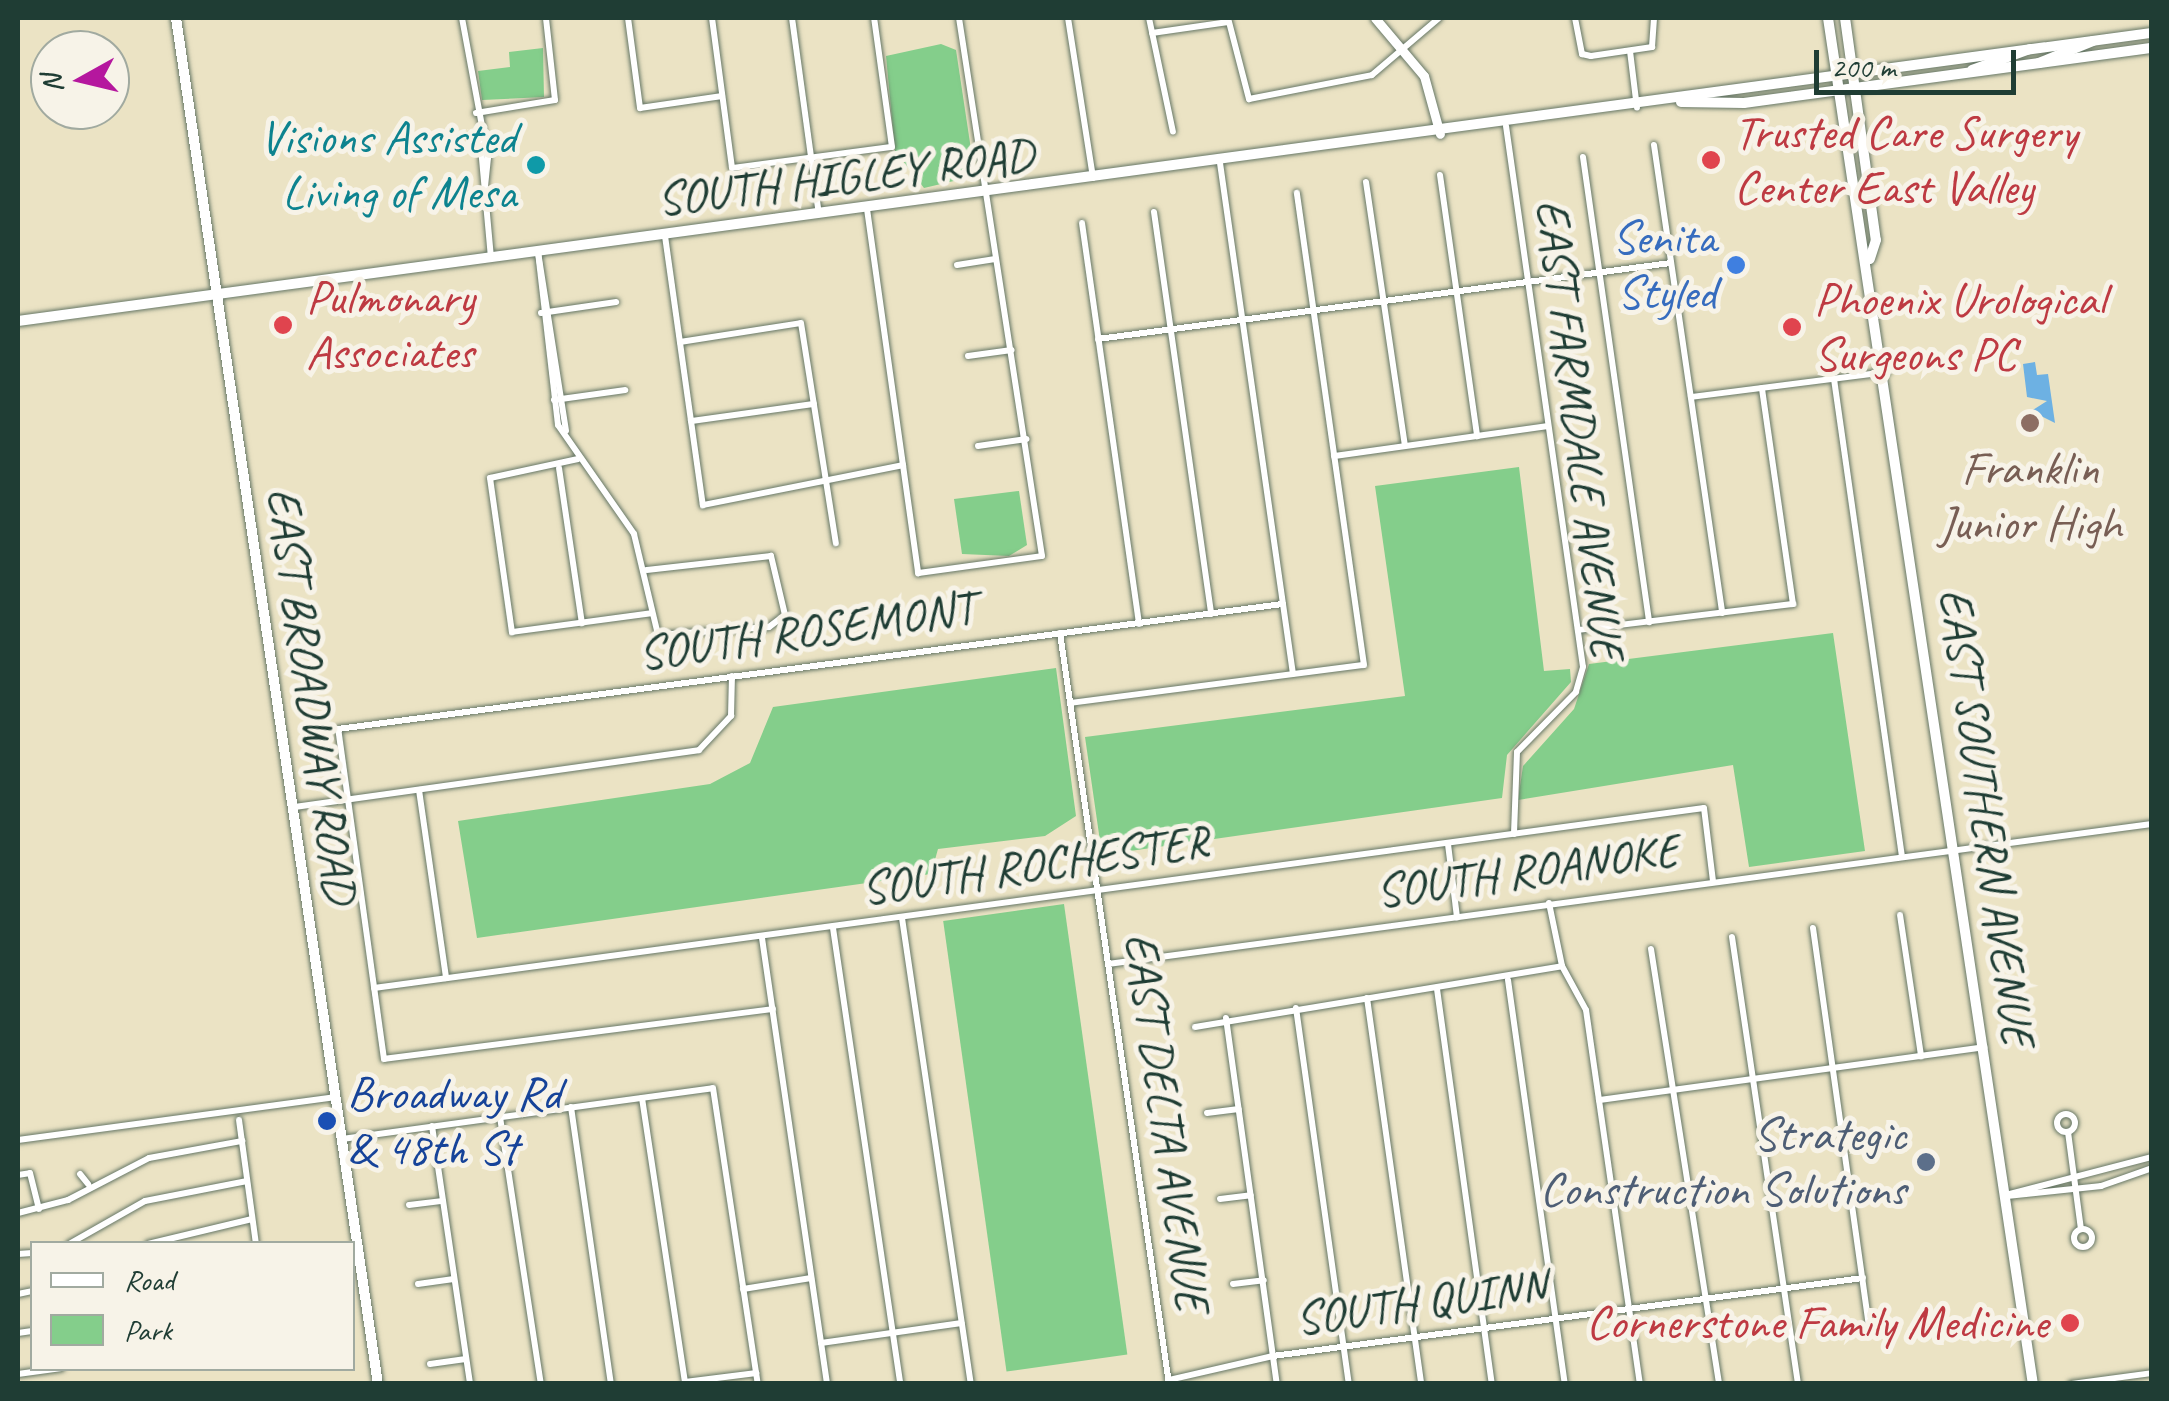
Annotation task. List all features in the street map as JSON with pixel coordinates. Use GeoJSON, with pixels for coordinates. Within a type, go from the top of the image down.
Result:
{"type":"FeatureCollection","features":[{"type":"Feature","properties":{"kind":"main road","name":"EAST BROADWAY ROAD"},"geometry":{"type":"LineString","coordinates":[[176,18],[378,1384]]}},
{"type":"Feature","properties":{"kind":"main road","name":"EAST SOUTHERN AVENUE"},"geometry":{"type":"LineString","coordinates":[[1828,18],[1888,372],[2033,1384]]}},
{"type":"Feature","properties":{"kind":"main road","name":"EAST SOUTHERN AVENUE"},"geometry":{"type":"LineString","coordinates":[[1845,18],[1876,240],[1870,260]]}},
{"type":"Feature","properties":{"kind":"main road","name":"SOUTH HIGLEY ROAD"},"geometry":{"type":"LineString","coordinates":[[18,321],[1506,126],[1681,102],[1853,71],[2152,33]]}},
{"type":"Feature","properties":{"kind":"main road"},"geometry":{"type":"LineString","coordinates":[[2038,63],[2094,41]]}},
{"type":"Feature","properties":{"kind":"main road","name":"SOUTH HIGLEY ROAD"},"geometry":{"type":"LineString","coordinates":[[1681,102],[1691,109],[2152,48]]}},
{"type":"Feature","properties":{"kind":"main road"},"geometry":{"type":"LineString","coordinates":[[1967,73],[2030,49]]}},
{"type":"Feature","properties":{"kind":"street"},"geometry":{"type":"LineString","coordinates":[[462,18],[480,138],[491,258]]}},
{"type":"Feature","properties":{"kind":"street"},"geometry":{"type":"LineString","coordinates":[[476,114],[555,100],[546,18]]}},
{"type":"Feature","properties":{"kind":"street"},"geometry":{"type":"LineString","coordinates":[[628,18],[640,108],[722,96]]}},
{"type":"Feature","properties":{"kind":"street"},"geometry":{"type":"LineString","coordinates":[[712,18],[732,168],[892,146],[874,18]]}},
{"type":"Feature","properties":{"kind":"street"},"geometry":{"type":"LineString","coordinates":[[792,18],[819,215]]}},
{"type":"Feature","properties":{"kind":"street"},"geometry":{"type":"LineString","coordinates":[[867,209],[918,573],[1042,556],[958,18]]}},
{"type":"Feature","properties":{"kind":"street"},"geometry":{"type":"LineString","coordinates":[[1068,18],[1093,180]]}},
{"type":"Feature","properties":{"kind":"street"},"geometry":{"type":"LineString","coordinates":[[1150,18],[1174,132]]}},
{"type":"Feature","properties":{"kind":"street"},"geometry":{"type":"LineString","coordinates":[[1375,18],[1406,50],[1432,93],[1440,134]]}},
{"type":"Feature","properties":{"kind":"street"},"geometry":{"type":"LineString","coordinates":[[1152,33],[1228,20],[1249,99],[1356,82],[1406,50],[1439,18]]}},
{"type":"Feature","properties":{"kind":"street"},"geometry":{"type":"LineString","coordinates":[[1575,18],[1582,54],[1630,51],[1655,44],[1654,18]]}},
{"type":"Feature","properties":{"kind":"street"},"geometry":{"type":"LineString","coordinates":[[1630,51],[1637,108]]}},
{"type":"Feature","properties":{"kind":"street","name":"EAST FARMDALE AVENUE"},"geometry":{"type":"LineString","coordinates":[[1506,126],[1578,630],[1576,692],[1517,752],[1514,834]]}},
{"type":"Feature","properties":{"kind":"street"},"geometry":{"type":"LineString","coordinates":[[1654,145],[1722,613]]}},
{"type":"Feature","properties":{"kind":"street"},"geometry":{"type":"LineString","coordinates":[[1583,157],[1648,622]]}},
{"type":"Feature","properties":{"kind":"street"},"geometry":{"type":"LineString","coordinates":[[1220,163],[1293,674]]}},
{"type":"Feature","properties":{"kind":"street"},"geometry":{"type":"LineString","coordinates":[[1440,175],[1477,436]]}},
{"type":"Feature","properties":{"kind":"street"},"geometry":{"type":"LineString","coordinates":[[1366,182],[1405,446]]}},
{"type":"Feature","properties":{"kind":"street"},"geometry":{"type":"LineString","coordinates":[[1070,703],[1364,665],[1297,193]]}},
{"type":"Feature","properties":{"kind":"street"},"geometry":{"type":"LineString","coordinates":[[1154,212],[1211,614]]}},
{"type":"Feature","properties":{"kind":"street"},"geometry":{"type":"LineString","coordinates":[[1082,223],[1139,624]]}},
{"type":"Feature","properties":{"kind":"street"},"geometry":{"type":"LineString","coordinates":[[664,236],[703,504],[826,476],[903,465]]}},
{"type":"Feature","properties":{"kind":"street"},"geometry":{"type":"LineString","coordinates":[[538,252],[552,311],[566,433]]}},
{"type":"Feature","properties":{"kind":"street"},"geometry":{"type":"LineString","coordinates":[[538,252],[554,400],[578,459],[634,534],[647,570],[652,613],[668,640],[777,626],[785,605],[778,565],[767,554],[647,570]]}},
{"type":"Feature","properties":{"kind":"street"},"geometry":{"type":"LineString","coordinates":[[957,265],[994,259]]}},
{"type":"Feature","properties":{"kind":"street"},"geometry":{"type":"LineString","coordinates":[[1098,338],[1671,263]]}},
{"type":"Feature","properties":{"kind":"street"},"geometry":{"type":"LineString","coordinates":[[542,313],[616,302]]}},
{"type":"Feature","properties":{"kind":"street"},"geometry":{"type":"LineString","coordinates":[[680,342],[801,323],[836,543]]}},
{"type":"Feature","properties":{"kind":"street"},"geometry":{"type":"LineString","coordinates":[[968,356],[1012,350]]}},
{"type":"Feature","properties":{"kind":"street"},"geometry":{"type":"LineString","coordinates":[[1691,397],[1888,372]]}},
{"type":"Feature","properties":{"kind":"street"},"geometry":{"type":"LineString","coordinates":[[1834,379],[1902,854]]}},
{"type":"Feature","properties":{"kind":"street"},"geometry":{"type":"LineString","coordinates":[[1578,630],[1793,604],[1762,388]]}},
{"type":"Feature","properties":{"kind":"street"},"geometry":{"type":"LineString","coordinates":[[554,400],[625,390]]}},
{"type":"Feature","properties":{"kind":"street"},"geometry":{"type":"LineString","coordinates":[[691,421],[814,404]]}},
{"type":"Feature","properties":{"kind":"street"},"geometry":{"type":"LineString","coordinates":[[1334,456],[1547,426]]}},
{"type":"Feature","properties":{"kind":"street"},"geometry":{"type":"LineString","coordinates":[[978,446],[1026,439]]}},
{"type":"Feature","properties":{"kind":"street"},"geometry":{"type":"LineString","coordinates":[[578,459],[559,468],[490,478],[512,632],[652,613]]}},
{"type":"Feature","properties":{"kind":"street"},"geometry":{"type":"LineString","coordinates":[[559,468],[582,622]]}},
{"type":"Feature","properties":{"kind":"street","name":"SOUTH ROSEMONT"},"geometry":{"type":"LineString","coordinates":[[348,800],[338,729],[1283,604]]}},
{"type":"Feature","properties":{"kind":"street","name":"EAST DELTA AVENUE"},"geometry":{"type":"LineString","coordinates":[[1060,633],[1169,1381]]}},
{"type":"Feature","properties":{"kind":"street"},"geometry":{"type":"LineString","coordinates":[[294,807],[699,750],[731,716],[732,676]]}},
{"type":"Feature","properties":{"kind":"street"},"geometry":{"type":"LineString","coordinates":[[419,790],[446,978]]}},
{"type":"Feature","properties":{"kind":"street"},"geometry":{"type":"LineString","coordinates":[[348,800],[384,1059],[773,1009]]}},
{"type":"Feature","properties":{"kind":"street","name":"SOUTH ROCHESTER"},"geometry":{"type":"LineString","coordinates":[[374,988],[1704,808],[1713,881]]}},
{"type":"Feature","properties":{"kind":"street","name":"SOUTH ROANOKE"},"geometry":{"type":"LineString","coordinates":[[1108,964],[1902,854],[2152,824]]}},
{"type":"Feature","properties":{"kind":"street"},"geometry":{"type":"LineString","coordinates":[[1448,844],[1457,916]]}},
{"type":"Feature","properties":{"kind":"street"},"geometry":{"type":"LineString","coordinates":[[1549,903],[1562,966],[1586,1010],[1640,1384]]}},
{"type":"Feature","properties":{"kind":"street"},"geometry":{"type":"LineString","coordinates":[[1900,914],[1921,1056]]}},
{"type":"Feature","properties":{"kind":"street"},"geometry":{"type":"LineString","coordinates":[[902,918],[971,1384]]}},
{"type":"Feature","properties":{"kind":"street"},"geometry":{"type":"LineString","coordinates":[[833,928],[900,1384]]}},
{"type":"Feature","properties":{"kind":"street"},"geometry":{"type":"LineString","coordinates":[[1813,928],[1869,1326]]}},
{"type":"Feature","properties":{"kind":"street"},"geometry":{"type":"LineString","coordinates":[[762,938],[827,1384]]}},
{"type":"Feature","properties":{"kind":"street"},"geometry":{"type":"LineString","coordinates":[[1732,938],[1798,1384]]}},
{"type":"Feature","properties":{"kind":"street"},"geometry":{"type":"LineString","coordinates":[[1650,949],[1677,1088],[1719,1384]]}},
{"type":"Feature","properties":{"kind":"street"},"geometry":{"type":"LineString","coordinates":[[1196,1027],[1226,1018],[1508,980],[1562,966]]}},
{"type":"Feature","properties":{"kind":"street"},"geometry":{"type":"LineString","coordinates":[[1508,980],[1565,1384]]}},
{"type":"Feature","properties":{"kind":"street"},"geometry":{"type":"LineString","coordinates":[[1437,989],[1492,1384]]}},
{"type":"Feature","properties":{"kind":"street"},"geometry":{"type":"LineString","coordinates":[[1366,998],[1421,1384]]}},
{"type":"Feature","properties":{"kind":"street"},"geometry":{"type":"LineString","coordinates":[[1296,1008],[1349,1384]]}},
{"type":"Feature","properties":{"kind":"street"},"geometry":{"type":"LineString","coordinates":[[1226,1018],[1277,1384]]}},
{"type":"Feature","properties":{"kind":"street"},"geometry":{"type":"LineString","coordinates":[[1599,1100],[1984,1047]]}},
{"type":"Feature","properties":{"kind":"street"},"geometry":{"type":"LineString","coordinates":[[342,1139],[713,1088],[758,1384]]}},
{"type":"Feature","properties":{"kind":"street"},"geometry":{"type":"LineString","coordinates":[[18,1140],[336,1097]]}},
{"type":"Feature","properties":{"kind":"street"},"geometry":{"type":"LineString","coordinates":[[642,1098],[684,1382],[756,1373]]}},
{"type":"Feature","properties":{"kind":"street"},"geometry":{"type":"LineString","coordinates":[[572,1108],[611,1384]]}},
{"type":"Feature","properties":{"kind":"street"},"geometry":{"type":"LineString","coordinates":[[1207,1113],[1239,1109]]}},
{"type":"Feature","properties":{"kind":"street"},"geometry":{"type":"LineString","coordinates":[[500,1117],[541,1384]]}},
{"type":"Feature","properties":{"kind":"street"},"geometry":{"type":"LineString","coordinates":[[238,1120],[256,1241]]}},
{"type":"Feature","properties":{"kind":"street"},"geometry":{"type":"LineString","coordinates":[[432,1126],[470,1384]]}},
{"type":"Feature","properties":{"kind":"street"},"geometry":{"type":"LineString","coordinates":[[2068,1132],[2081,1229]]}},
{"type":"Feature","properties":{"kind":"street"},"geometry":{"type":"LineString","coordinates":[[18,1212],[39,1209],[149,1158],[242,1140]]}},
{"type":"Feature","properties":{"kind":"street"},"geometry":{"type":"LineString","coordinates":[[2006,1195],[2152,1157]]}},
{"type":"Feature","properties":{"kind":"street"},"geometry":{"type":"LineString","coordinates":[[2006,1195],[2076,1190],[2152,1168]]}},
{"type":"Feature","properties":{"kind":"street"},"geometry":{"type":"LineString","coordinates":[[18,1174],[30,1173],[39,1209]]}},
{"type":"Feature","properties":{"kind":"street"},"geometry":{"type":"LineString","coordinates":[[80,1174],[88,1184]]}},
{"type":"Feature","properties":{"kind":"street"},"geometry":{"type":"LineString","coordinates":[[74,1241],[146,1200],[247,1181]]}},
{"type":"Feature","properties":{"kind":"street"},"geometry":{"type":"LineString","coordinates":[[2046,1184],[2048,1195]]}},
{"type":"Feature","properties":{"kind":"street"},"geometry":{"type":"LineString","coordinates":[[1220,1200],[1251,1195]]}},
{"type":"Feature","properties":{"kind":"street"},"geometry":{"type":"LineString","coordinates":[[409,1205],[443,1201]]}},
{"type":"Feature","properties":{"kind":"street"},"geometry":{"type":"LineString","coordinates":[[161,1241],[252,1220]]}},
{"type":"Feature","properties":{"kind":"street"},"geometry":{"type":"LineString","coordinates":[[743,1289],[812,1278]]}},
{"type":"Feature","properties":{"kind":"street","name":"SOUTH QUINN"},"geometry":{"type":"LineString","coordinates":[[1169,1381],[1273,1356],[1863,1278]]}},
{"type":"Feature","properties":{"kind":"street"},"geometry":{"type":"LineString","coordinates":[[418,1284],[454,1279]]}},
{"type":"Feature","properties":{"kind":"street"},"geometry":{"type":"LineString","coordinates":[[1232,1284],[1264,1280]]}},
{"type":"Feature","properties":{"kind":"street"},"geometry":{"type":"LineString","coordinates":[[821,1343],[962,1323]]}},
{"type":"Feature","properties":{"kind":"street"},"geometry":{"type":"LineString","coordinates":[[430,1364],[466,1359]]}},
{"type":"Feature","properties":{"kind":"street"},"geometry":{"type":"LineString","coordinates":[[2072,1384],[2152,1372]]}},
{"type":"Feature","properties":{"kind":"green space"},"geometry":{"type":"Polygon","coordinates":[[[941,44],[956,50],[975,176],[924,188],[895,151],[886,56],[941,44]]]}},
{"type":"Feature","properties":{"kind":"green space"},"geometry":{"type":"Polygon","coordinates":[[[543,48],[544,97],[482,100],[478,71],[510,67],[509,52],[543,48]]]}},
{"type":"Feature","properties":{"kind":"green space"},"geometry":{"type":"Polygon","coordinates":[[[1519,467],[1544,671],[1570,669],[1571,682],[1507,755],[1502,798],[1102,855],[1085,737],[1405,696],[1375,486],[1519,467]]]}},
{"type":"Feature","properties":{"kind":"green space"},"geometry":{"type":"Polygon","coordinates":[[[1019,491],[1027,545],[1009,556],[962,554],[954,499],[1019,491]]]}},
{"type":"Feature","properties":{"kind":"green space"},"geometry":{"type":"Polygon","coordinates":[[[1833,633],[1865,851],[1749,867],[1733,765],[1518,800],[1523,766],[1574,709],[1589,664],[1833,633]]]}},
{"type":"Feature","properties":{"kind":"green space"},"geometry":{"type":"Polygon","coordinates":[[[1056,668],[1076,816],[1045,836],[938,849],[931,874],[477,938],[458,821],[710,784],[750,763],[773,707],[1056,668]]]}},
{"type":"Feature","properties":{"kind":"green space"},"geometry":{"type":"Polygon","coordinates":[[[1064,904],[1127,1355],[1007,1372],[943,921],[1064,904]]]}},
{"type":"Feature","properties":{"kind":"water"},"geometry":{"type":"Polygon","coordinates":[[[2035,362],[2037,375],[2048,374],[2055,423],[2031,411],[2047,401],[2027,397],[2023,364],[2035,362]]]}},
{"type":"Feature","properties":{"kind":"place","name":"Trusted Care Surgery Center East Valley"},"geometry":{"type":"Point","coordinates":[1711,160]}},
{"type":"Feature","properties":{"kind":"place","name":"Visions Assisted Living of Mesa"},"geometry":{"type":"Point","coordinates":[536,165]}},
{"type":"Feature","properties":{"kind":"place","name":"Senita Styled"},"geometry":{"type":"Point","coordinates":[1736,265]}},
{"type":"Feature","properties":{"kind":"place","name":"Pulmonary Associates"},"geometry":{"type":"Point","coordinates":[283,325]}},
{"type":"Feature","properties":{"kind":"place","name":"Phoenix Urological Surgeons PC"},"geometry":{"type":"Point","coordinates":[1792,327]}},
{"type":"Feature","properties":{"kind":"place","name":"Franklin Junior High"},"geometry":{"type":"Point","coordinates":[2030,423]}},
{"type":"Feature","properties":{"kind":"place","name":"Broadway Rd & 48th St"},"geometry":{"type":"Point","coordinates":[327,1121]}},
{"type":"Feature","properties":{"kind":"place","name":"Strategic Construction Solutions"},"geometry":{"type":"Point","coordinates":[1926,1162]}},
{"type":"Feature","properties":{"kind":"place","name":"Cornerstone Family Medicine"},"geometry":{"type":"Point","coordinates":[2070,1323]}}]}
